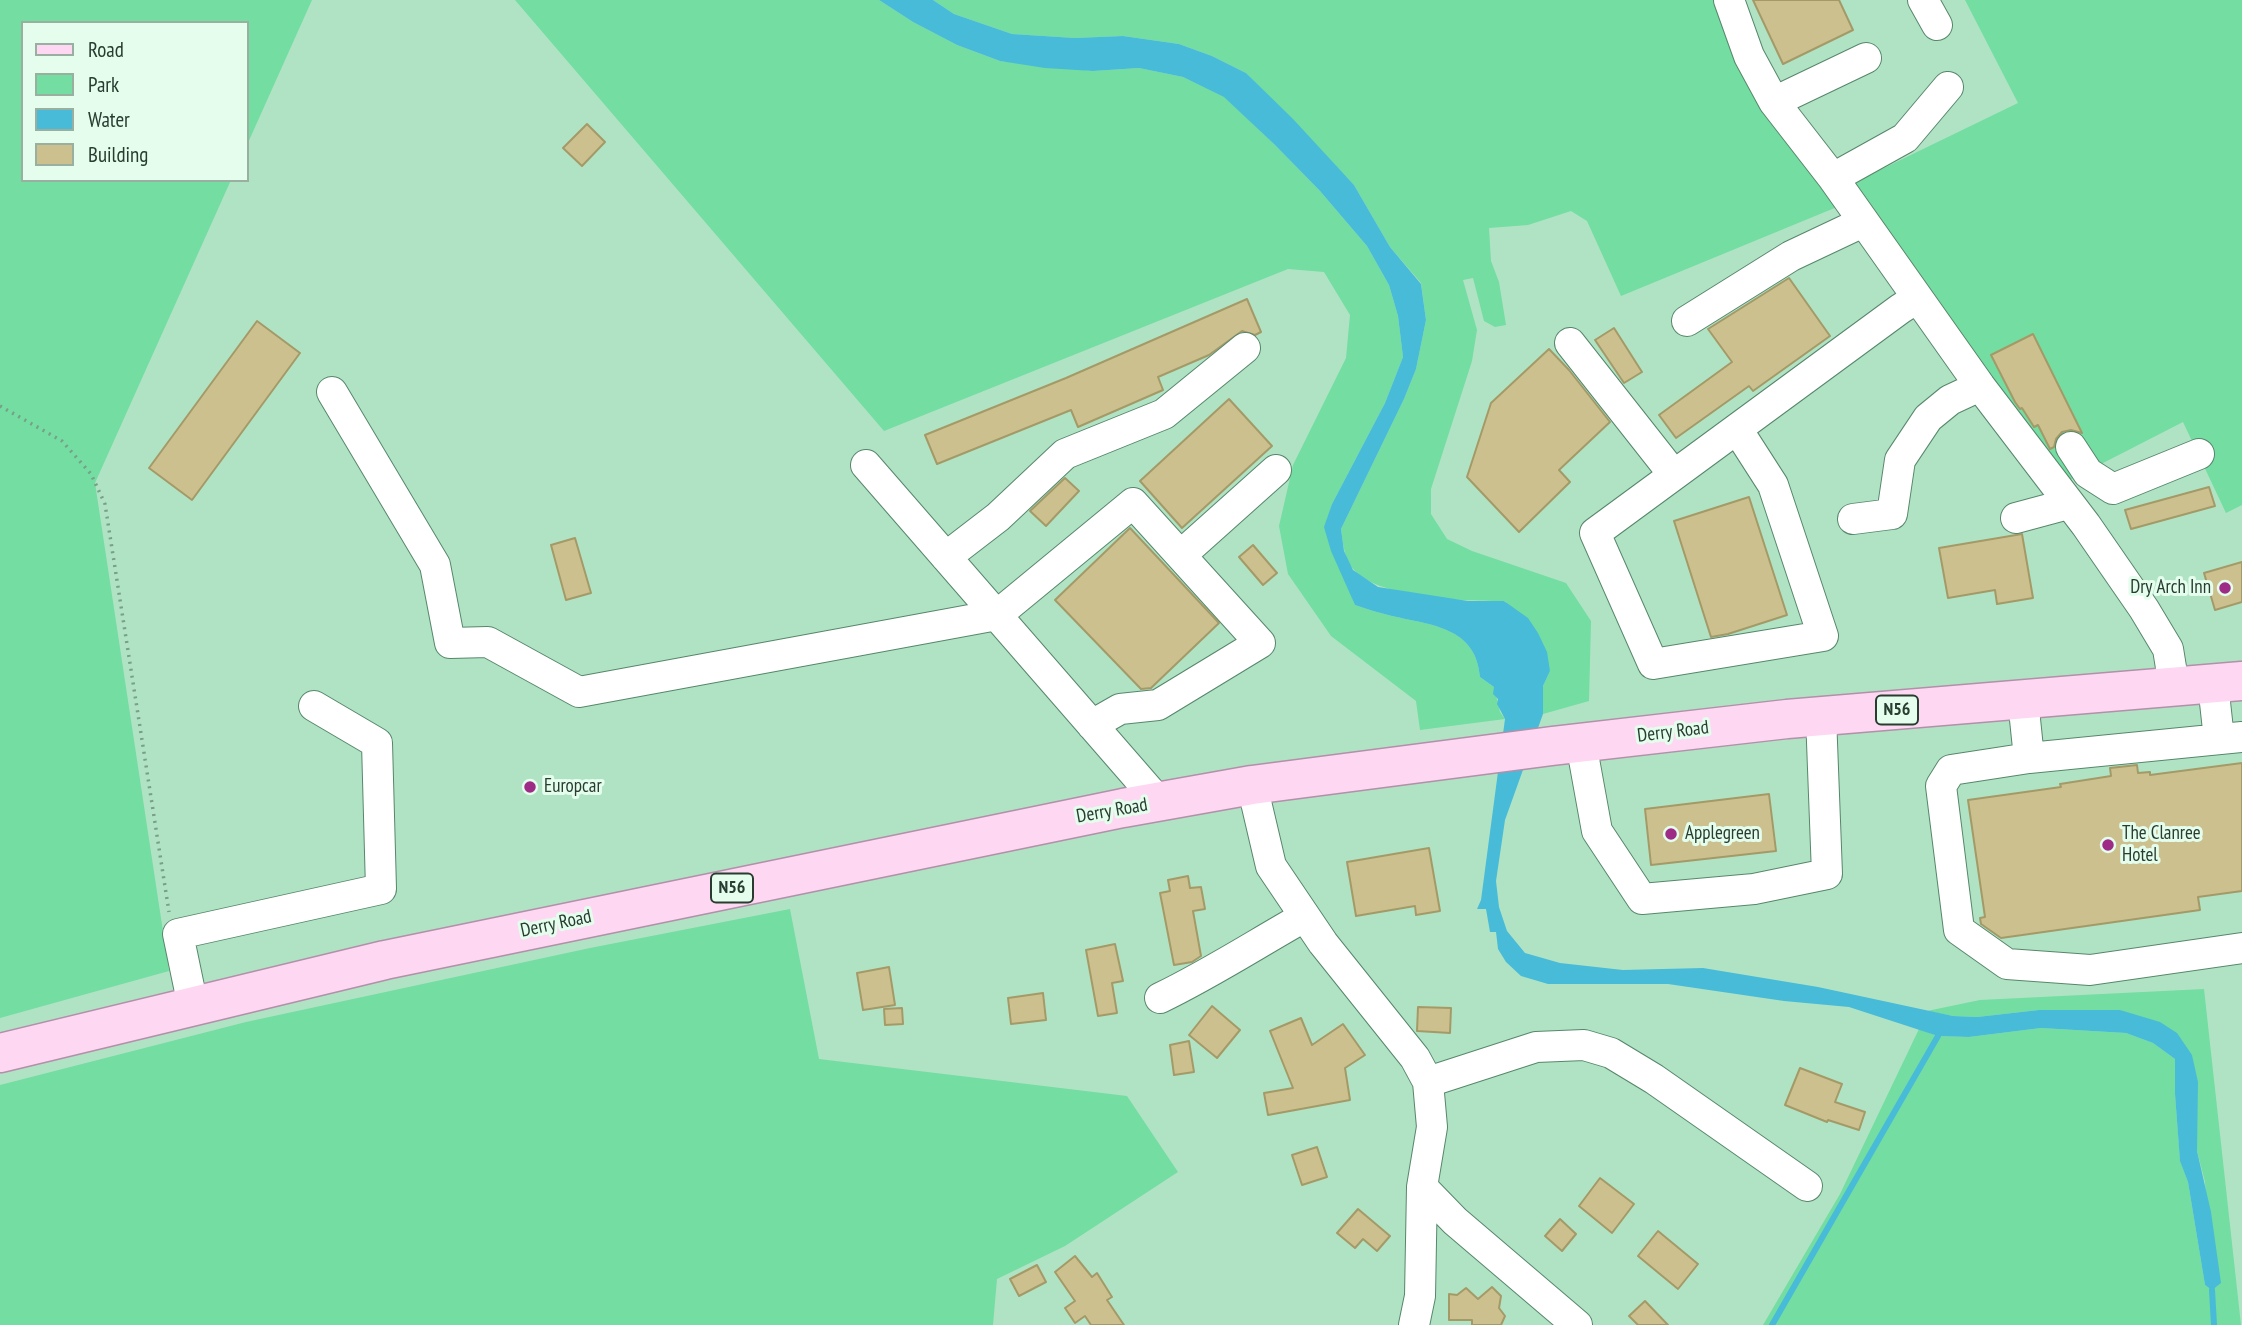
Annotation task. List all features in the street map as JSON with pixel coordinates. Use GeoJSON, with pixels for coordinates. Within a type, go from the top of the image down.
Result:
{"type":"FeatureCollection","features":[{"type":"Feature","properties":{"kind":"main road","name":"Derry Road"},"geometry":{"type":"LineString","coordinates":[[0,1053],[384,960],[1123,808],[1252,785],[1567,744],[1821,716],[2227,682]]}},
{"type":"Feature","properties":{"kind":"street"},"geometry":{"type":"LineString","coordinates":[[1729,0],[1749,56],[1774,102],[1833,178],[1980,386],[2089,530],[2144,610],[2168,649],[2174,686]]}},
{"type":"Feature","properties":{"kind":"street"},"geometry":{"type":"LineString","coordinates":[[1774,102],[1866,58]]}},
{"type":"Feature","properties":{"kind":"street"},"geometry":{"type":"LineString","coordinates":[[1833,178],[1905,138],[1948,87]]}},
{"type":"Feature","properties":{"kind":"street"},"geometry":{"type":"LineString","coordinates":[[1687,321],[1791,256],[1863,222]]}},
{"type":"Feature","properties":{"kind":"street"},"geometry":{"type":"LineString","coordinates":[[1737,429],[1773,485],[1823,636],[1653,664],[1595,533],[1737,429],[1917,298]]}},
{"type":"Feature","properties":{"kind":"street"},"geometry":{"type":"LineString","coordinates":[[1570,343],[1674,475]]}},
{"type":"Feature","properties":{"kind":"street"},"geometry":{"type":"LineString","coordinates":[[946,557],[998,517],[1065,454],[1164,414],[1245,348]]}},
{"type":"Feature","properties":{"kind":"street"},"geometry":{"type":"LineString","coordinates":[[1853,519],[1892,514],[1900,460],[1928,418],[1950,400],[1980,386]]}},
{"type":"Feature","properties":{"kind":"street"},"geometry":{"type":"LineString","coordinates":[[332,392],[435,565],[450,643],[488,642],[579,692],[997,615],[1133,503],[1260,643],[1158,705],[1120,709],[1092,725]]}},
{"type":"Feature","properties":{"kind":"street"},"geometry":{"type":"LineString","coordinates":[[2071,447],[2088,473],[2113,489]]}},
{"type":"Feature","properties":{"kind":"street"},"geometry":{"type":"LineString","coordinates":[[2113,489],[2199,454]]}},
{"type":"Feature","properties":{"kind":"street"},"geometry":{"type":"LineString","coordinates":[[866,465],[1160,803]]}},
{"type":"Feature","properties":{"kind":"street"},"geometry":{"type":"LineString","coordinates":[[1181,555],[1276,470]]}},
{"type":"Feature","properties":{"kind":"street"},"geometry":{"type":"LineString","coordinates":[[2089,530],[2113,507],[2113,489]]}},
{"type":"Feature","properties":{"kind":"street"},"geometry":{"type":"LineString","coordinates":[[2015,518],[2068,504]]}},
{"type":"Feature","properties":{"kind":"street"},"geometry":{"type":"LineString","coordinates":[[2227,682],[2231,738],[2029,758],[1951,769],[1941,786],[1959,930],[2007,964],[2090,970],[2242,948]]}},
{"type":"Feature","properties":{"kind":"street"},"geometry":{"type":"LineString","coordinates":[[2023,701],[2029,758]]}},
{"type":"Feature","properties":{"kind":"street"},"geometry":{"type":"LineString","coordinates":[[193,1006],[178,934],[381,888],[377,743],[314,706]]}},
{"type":"Feature","properties":{"kind":"street"},"geometry":{"type":"LineString","coordinates":[[1567,744],[1597,831],[1642,900],[1755,889],[1826,874],[1821,716]]}},
{"type":"Feature","properties":{"kind":"street"},"geometry":{"type":"LineString","coordinates":[[1252,785],[1271,866],[1304,917],[1358,989],[1415,1058],[1428,1082],[1432,1127],[1422,1188],[1420,1296],[1414,1325]]}},
{"type":"Feature","properties":{"kind":"street"},"geometry":{"type":"LineString","coordinates":[[1160,998],[1213,972],[1304,917]]}},
{"type":"Feature","properties":{"kind":"street"},"geometry":{"type":"LineString","coordinates":[[1428,1082],[1536,1047],[1584,1045],[1611,1053],[1654,1079],[1807,1186]]}},
{"type":"Feature","properties":{"kind":"street"},"geometry":{"type":"LineString","coordinates":[[1422,1188],[1455,1221],[1577,1325]]}},
{"type":"Feature","properties":{"kind":"path"},"geometry":{"type":"LineString","coordinates":[[0,406],[62,441],[91,474],[105,504],[170,915],[178,934]]}},
{"type":"Feature","properties":{"kind":"green space"},"geometry":{"type":"Polygon","coordinates":[[[0,0],[312,0],[248,143],[248,21],[21,21],[21,182],[230,182],[95,483],[169,971],[0,1018],[0,0]]]}},
{"type":"Feature","properties":{"kind":"green space"},"geometry":{"type":"Polygon","coordinates":[[[515,0],[879,0],[957,45],[1000,61],[1093,71],[1139,68],[1183,77],[1225,97],[1320,191],[1367,246],[1389,285],[1398,316],[1403,357],[1385,403],[1332,504],[1325,527],[1355,605],[1436,626],[1461,638],[1477,660],[1480,677],[1494,687],[1500,712],[1505,719],[1420,730],[1416,701],[1331,636],[1288,574],[1279,526],[1293,465],[1346,358],[1350,315],[1324,272],[1288,269],[884,431],[515,0]]]}},
{"type":"Feature","properties":{"kind":"green space"},"geometry":{"type":"Polygon","coordinates":[[[933,0],[1717,0],[1837,207],[1621,296],[1587,221],[1571,211],[1528,225],[1489,228],[1491,261],[1499,282],[1506,325],[1495,327],[1484,321],[1473,278],[1463,280],[1477,330],[1472,361],[1431,489],[1431,514],[1447,539],[1472,551],[1566,583],[1591,621],[1589,701],[1543,714],[1543,686],[1550,671],[1505,601],[1447,599],[1403,593],[1367,580],[1354,570],[1348,561],[1341,529],[1404,399],[1416,369],[1426,320],[1421,283],[1390,247],[1354,185],[1246,73],[1212,56],[1179,44],[1123,36],[1075,38],[1012,34],[954,14],[933,0]]]}},
{"type":"Feature","properties":{"kind":"green space"},"geometry":{"type":"Polygon","coordinates":[[[1965,0],[2242,0],[2242,505],[2226,513],[2183,422],[2064,483],[1853,183],[2018,103],[1965,0]]]}},
{"type":"Feature","properties":{"kind":"green space"},"geometry":{"type":"Polygon","coordinates":[[[790,909],[819,1059],[1127,1096],[1178,1172],[1065,1246],[997,1279],[993,1325],[0,1325],[0,1085],[246,1022],[590,948],[790,909]]]}},
{"type":"Feature","properties":{"kind":"green space"},"geometry":{"type":"Polygon","coordinates":[[[2204,989],[2241,1325],[1763,1325],[1840,1194],[1919,1029],[1938,1036],[1969,1037],[2041,1028],[2126,1033],[2153,1043],[2175,1059],[2180,1160],[2188,1182],[2205,1285],[2212,1289],[2205,1182],[2197,1151],[2192,1055],[2120,1010],[2039,1010],[1977,1017],[1927,1011],[1980,1000],[2204,989]]]}},
{"type":"Feature","properties":{"kind":"water"},"geometry":{"type":"Polygon","coordinates":[[[879,0],[933,0],[954,14],[1012,34],[1075,38],[1123,36],[1179,44],[1212,56],[1246,73],[1354,185],[1390,247],[1421,284],[1426,320],[1416,369],[1404,399],[1341,529],[1344,551],[1353,570],[1378,587],[1468,601],[1504,601],[1528,618],[1547,652],[1550,671],[1543,686],[1543,714],[1505,820],[1496,881],[1499,907],[1507,931],[1525,953],[1560,963],[1623,970],[1703,968],[1818,987],[1953,1016],[1977,1017],[2039,1010],[2120,1010],[2160,1022],[2177,1033],[2192,1055],[2198,1082],[2197,1151],[2211,1212],[2221,1283],[2212,1290],[2205,1285],[2188,1182],[2180,1161],[2175,1059],[2153,1043],[2126,1033],[2041,1028],[1969,1037],[1938,1036],[1849,1007],[1784,1001],[1668,984],[1548,984],[1521,976],[1506,962],[1498,949],[1496,932],[1490,932],[1486,909],[1477,909],[1481,900],[1505,719],[1497,704],[1498,699],[1493,694],[1494,687],[1480,677],[1477,660],[1461,638],[1436,626],[1355,605],[1331,551],[1324,527],[1332,504],[1385,403],[1403,357],[1398,316],[1389,285],[1367,246],[1320,191],[1224,97],[1183,77],[1139,68],[1093,71],[1045,68],[1000,61],[957,45],[879,0]]]}},
{"type":"Feature","properties":{"kind":"building"},"geometry":{"type":"Polygon","coordinates":[[[1753,0],[1839,0],[1853,30],[1783,64],[1753,0]]]}},
{"type":"Feature","properties":{"kind":"building"},"geometry":{"type":"Polygon","coordinates":[[[587,124],[605,142],[582,166],[563,148],[587,124]]]}},
{"type":"Feature","properties":{"kind":"building"},"geometry":{"type":"Polygon","coordinates":[[[1789,278],[1830,336],[1753,391],[1749,386],[1676,438],[1659,415],[1732,362],[1708,329],[1789,278]]]}},
{"type":"Feature","properties":{"kind":"building"},"geometry":{"type":"Polygon","coordinates":[[[1247,299],[1261,332],[1255,335],[1242,331],[1209,355],[1158,377],[1163,390],[1078,427],[1071,410],[937,464],[925,435],[1066,378],[1247,299]]]}},
{"type":"Feature","properties":{"kind":"building"},"geometry":{"type":"Polygon","coordinates":[[[257,321],[300,353],[192,500],[149,468],[257,321]]]}},
{"type":"Feature","properties":{"kind":"building"},"geometry":{"type":"Polygon","coordinates":[[[1614,328],[1642,372],[1624,383],[1595,340],[1614,328]]]}},
{"type":"Feature","properties":{"kind":"building"},"geometry":{"type":"Polygon","coordinates":[[[2033,334],[2082,433],[2071,430],[2062,432],[2054,447],[2050,449],[2038,425],[2034,427],[2015,402],[1991,355],[2033,334]]]}},
{"type":"Feature","properties":{"kind":"building"},"geometry":{"type":"Polygon","coordinates":[[[1549,349],[1610,422],[1559,470],[1570,482],[1519,532],[1467,477],[1491,403],[1549,349]]]}},
{"type":"Feature","properties":{"kind":"building"},"geometry":{"type":"Polygon","coordinates":[[[1229,399],[1272,446],[1182,528],[1140,481],[1229,399]]]}},
{"type":"Feature","properties":{"kind":"building"},"geometry":{"type":"Polygon","coordinates":[[[1065,478],[1079,491],[1046,526],[1030,511],[1065,478]]]}},
{"type":"Feature","properties":{"kind":"building"},"geometry":{"type":"Polygon","coordinates":[[[2209,487],[2215,506],[2131,529],[2125,510],[2209,487]]]}},
{"type":"Feature","properties":{"kind":"building"},"geometry":{"type":"Polygon","coordinates":[[[1749,497],[1787,615],[1711,637],[1674,521],[1749,497]]]}},
{"type":"Feature","properties":{"kind":"building"},"geometry":{"type":"Polygon","coordinates":[[[1130,528],[1219,623],[1151,688],[1141,689],[1055,600],[1130,528]]]}},
{"type":"Feature","properties":{"kind":"building"},"geometry":{"type":"Polygon","coordinates":[[[2022,534],[2033,598],[1997,604],[1995,590],[1948,598],[1939,548],[2022,534]]]}},
{"type":"Feature","properties":{"kind":"building"},"geometry":{"type":"Polygon","coordinates":[[[575,538],[591,593],[566,600],[551,545],[575,538]]]}},
{"type":"Feature","properties":{"kind":"building"},"geometry":{"type":"Polygon","coordinates":[[[1253,545],[1277,573],[1263,585],[1239,557],[1253,545]]]}},
{"type":"Feature","properties":{"kind":"building","name":"Dry Arch Inn"},"geometry":{"type":"Polygon","coordinates":[[[2242,562],[2242,602],[2215,610],[2204,573],[2242,562]]]}},
{"type":"Feature","properties":{"kind":"building","name":"The Clanree Hotel"},"geometry":{"type":"Polygon","coordinates":[[[2242,763],[2242,891],[2198,897],[2200,910],[2001,938],[1981,924],[1980,918],[1985,917],[1968,800],[2061,787],[2060,784],[2111,776],[2110,768],[2137,765],[2138,773],[2150,772],[2150,775],[2242,763]]]}},
{"type":"Feature","properties":{"kind":"building"},"geometry":{"type":"Polygon","coordinates":[[[1769,794],[1776,851],[1651,865],[1645,809],[1769,794]]]}},
{"type":"Feature","properties":{"kind":"building"},"geometry":{"type":"Polygon","coordinates":[[[1429,848],[1440,911],[1416,915],[1415,906],[1356,916],[1347,862],[1429,848]]]}},
{"type":"Feature","properties":{"kind":"building"},"geometry":{"type":"Polygon","coordinates":[[[1188,876],[1190,888],[1201,887],[1205,909],[1193,911],[1201,956],[1192,962],[1174,965],[1160,893],[1170,891],[1168,880],[1188,876]]]}},
{"type":"Feature","properties":{"kind":"building"},"geometry":{"type":"Polygon","coordinates":[[[1115,944],[1123,981],[1112,983],[1117,1013],[1098,1016],[1086,950],[1115,944]]]}},
{"type":"Feature","properties":{"kind":"building"},"geometry":{"type":"Polygon","coordinates":[[[889,967],[895,1005],[863,1010],[857,973],[889,967]]]}},
{"type":"Feature","properties":{"kind":"building"},"geometry":{"type":"Polygon","coordinates":[[[1043,993],[1046,1020],[1011,1024],[1008,998],[1043,993]]]}},
{"type":"Feature","properties":{"kind":"building"},"geometry":{"type":"Polygon","coordinates":[[[1212,1006],[1240,1030],[1217,1058],[1189,1035],[1212,1006]]]}},
{"type":"Feature","properties":{"kind":"building"},"geometry":{"type":"Polygon","coordinates":[[[1418,1007],[1451,1008],[1450,1033],[1417,1031],[1418,1007]]]}},
{"type":"Feature","properties":{"kind":"building"},"geometry":{"type":"Polygon","coordinates":[[[902,1008],[903,1024],[885,1025],[884,1009],[902,1008]]]}},
{"type":"Feature","properties":{"kind":"building"},"geometry":{"type":"Polygon","coordinates":[[[1301,1018],[1312,1045],[1343,1024],[1365,1055],[1345,1068],[1350,1100],[1268,1115],[1264,1093],[1293,1088],[1270,1031],[1301,1018]]]}},
{"type":"Feature","properties":{"kind":"building"},"geometry":{"type":"Polygon","coordinates":[[[1189,1041],[1194,1072],[1174,1075],[1170,1045],[1189,1041]]]}},
{"type":"Feature","properties":{"kind":"building"},"geometry":{"type":"Polygon","coordinates":[[[1800,1068],[1842,1084],[1835,1102],[1865,1112],[1859,1130],[1828,1120],[1827,1122],[1785,1105],[1800,1068]]]}},
{"type":"Feature","properties":{"kind":"building"},"geometry":{"type":"Polygon","coordinates":[[[1317,1147],[1327,1177],[1302,1185],[1292,1155],[1317,1147]]]}},
{"type":"Feature","properties":{"kind":"building"},"geometry":{"type":"Polygon","coordinates":[[[1600,1178],[1634,1204],[1612,1233],[1579,1206],[1600,1178]]]}},
{"type":"Feature","properties":{"kind":"building"},"geometry":{"type":"Polygon","coordinates":[[[1358,1209],[1390,1236],[1377,1251],[1363,1239],[1355,1248],[1337,1233],[1358,1209]]]}},
{"type":"Feature","properties":{"kind":"building"},"geometry":{"type":"Polygon","coordinates":[[[1560,1219],[1576,1234],[1562,1251],[1545,1236],[1560,1219]]]}},
{"type":"Feature","properties":{"kind":"building"},"geometry":{"type":"Polygon","coordinates":[[[1658,1231],[1698,1264],[1678,1289],[1638,1256],[1658,1231]]]}},
{"type":"Feature","properties":{"kind":"building"},"geometry":{"type":"Polygon","coordinates":[[[1075,1256],[1092,1277],[1097,1273],[1112,1297],[1107,1300],[1124,1325],[1091,1325],[1085,1316],[1075,1323],[1065,1308],[1075,1301],[1055,1272],[1075,1256]]]}},
{"type":"Feature","properties":{"kind":"building"},"geometry":{"type":"Polygon","coordinates":[[[1037,1265],[1046,1282],[1019,1296],[1010,1279],[1037,1265]]]}},
{"type":"Feature","properties":{"kind":"building"},"geometry":{"type":"Polygon","coordinates":[[[1492,1287],[1501,1296],[1499,1308],[1505,1316],[1501,1325],[1472,1325],[1472,1320],[1449,1320],[1449,1294],[1457,1295],[1466,1288],[1478,1299],[1492,1287]]]}},
{"type":"Feature","properties":{"kind":"building"},"geometry":{"type":"Polygon","coordinates":[[[1645,1301],[1668,1325],[1638,1325],[1629,1316],[1645,1301]]]}},
{"type":"Feature","properties":{"kind":"waterway"},"geometry":{"type":"LineString","coordinates":[[1772,1325],[1938,1036]]}},
{"type":"Feature","properties":{"kind":"waterway"},"geometry":{"type":"LineString","coordinates":[[2212,1290],[2214,1325]]}},
{"type":"Feature","properties":{"kind":"place","name":"Dry Arch Inn"},"geometry":{"type":"Point","coordinates":[2225,588]}},
{"type":"Feature","properties":{"kind":"place","name":"Europcar"},"geometry":{"type":"Point","coordinates":[530,787]}},
{"type":"Feature","properties":{"kind":"place","name":"Applegreen"},"geometry":{"type":"Point","coordinates":[1671,834]}},
{"type":"Feature","properties":{"kind":"place","name":"The Clanree Hotel"},"geometry":{"type":"Point","coordinates":[2108,845]}}]}
